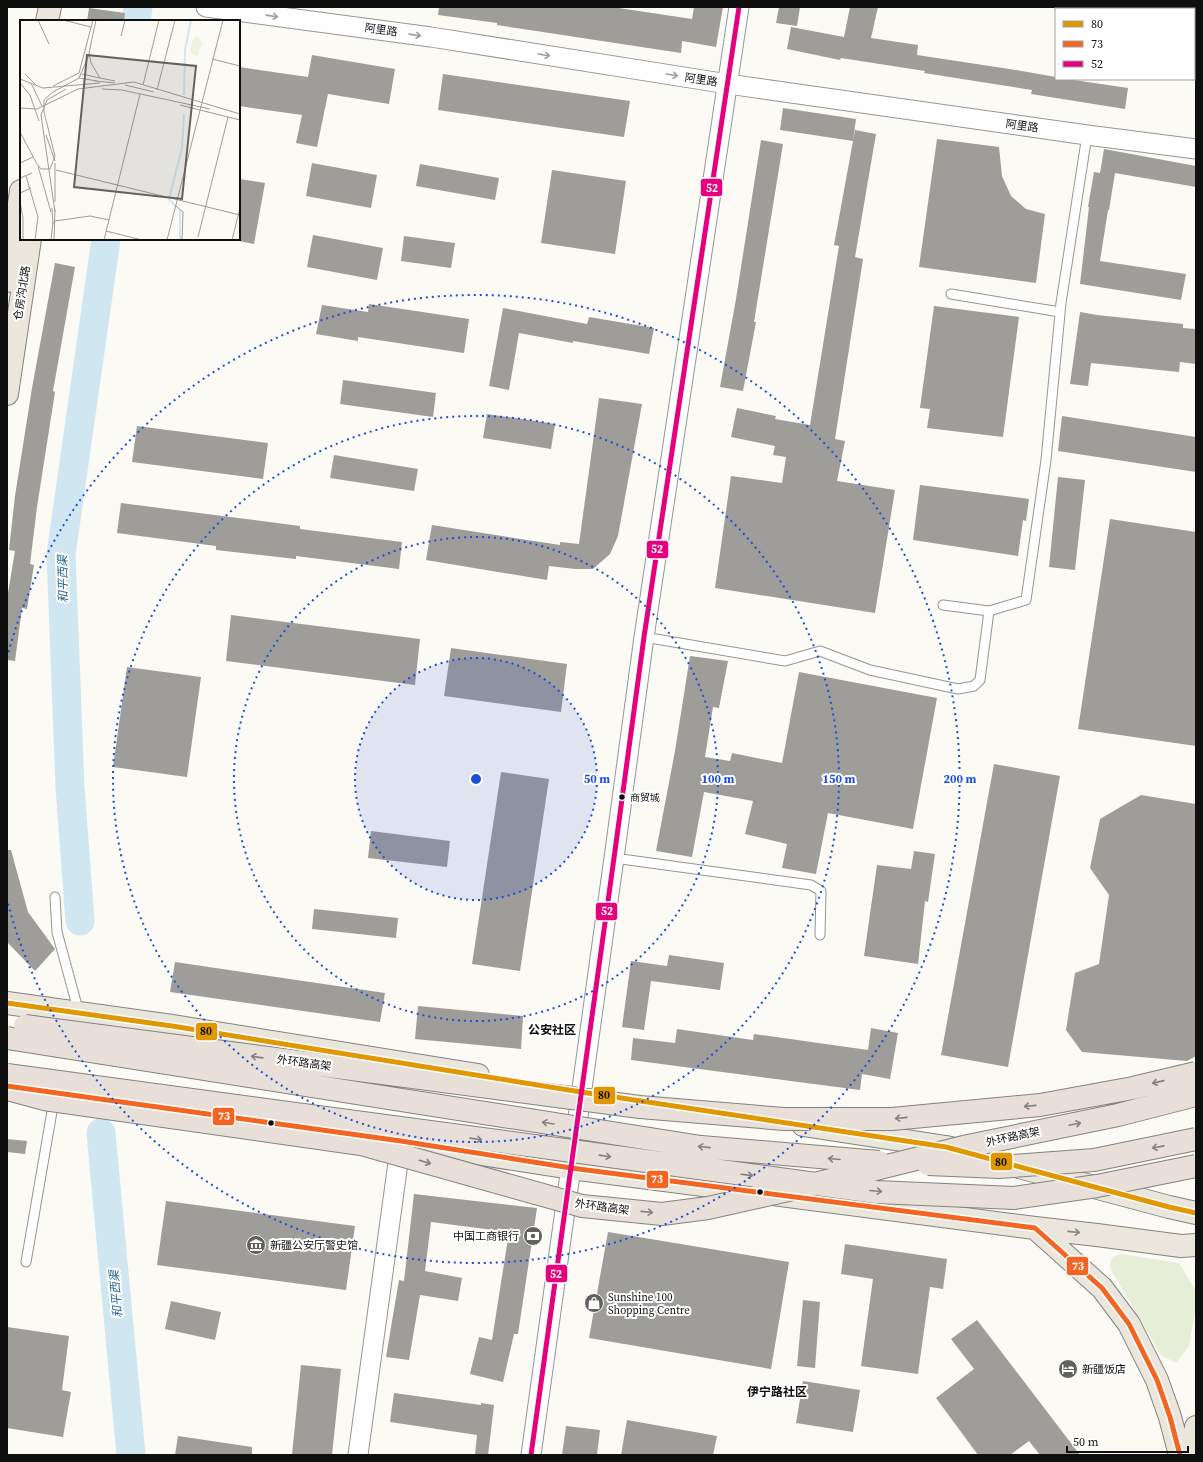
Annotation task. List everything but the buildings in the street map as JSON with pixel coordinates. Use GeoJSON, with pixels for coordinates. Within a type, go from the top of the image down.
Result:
{"type":"FeatureCollection","features":[{"type":"Feature","properties":{"kind":"highway","name":"外环路高架"},"geometry":{"type":"LineString","coordinates":[[7,1024],[640,1107],[784,1120],[892,1119],[1040,1105],[1133,1088],[1196,1073]]}},
{"type":"Feature","properties":{"kind":"highway"},"geometry":{"type":"LineString","coordinates":[[7,1038],[701,1147],[844,1160],[999,1167],[1094,1160],[1196,1139]]}},
{"type":"Feature","properties":{"kind":"highway"},"geometry":{"type":"LineString","coordinates":[[7,1075],[876,1192],[1014,1198],[1097,1186],[1196,1166]]}},
{"type":"Feature","properties":{"kind":"highway","name":"外环路高架"},"geometry":{"type":"LineString","coordinates":[[7,1089],[44,1099],[361,1144],[582,1206],[662,1214],[708,1208],[815,1184],[968,1146],[1118,1115],[1196,1095]]}},
{"type":"Feature","properties":{"kind":"main road"},"geometry":{"type":"LineString","coordinates":[[47,20],[50,7]]}},
{"type":"Feature","properties":{"kind":"main road"},"geometry":{"type":"LineString","coordinates":[[62,20],[64,7]]}},
{"type":"Feature","properties":{"kind":"main road","name":"仓房沟北路"},"geometry":{"type":"LineString","coordinates":[[7,281],[20,197]]}},
{"type":"Feature","properties":{"kind":"main road","name":"仓房沟北路"},"geometry":{"type":"LineString","coordinates":[[7,394],[30,240]]}},
{"type":"Feature","properties":{"kind":"main road"},"geometry":{"type":"LineString","coordinates":[[7,1003],[172,1026],[581,1092],[946,1147],[1196,1213]]}},
{"type":"Feature","properties":{"kind":"main road"},"geometry":{"type":"LineString","coordinates":[[7,1086],[401,1141],[571,1168],[1035,1228],[1182,1246],[1196,1245]]}},
{"type":"Feature","properties":{"kind":"main road"},"geometry":{"type":"LineString","coordinates":[[1035,1228],[1102,1288],[1129,1324],[1157,1380],[1170,1417],[1180,1455]]}},
{"type":"Feature","properties":{"kind":"main road"},"geometry":{"type":"LineString","coordinates":[[1192,1455],[1196,1427]]}},
{"type":"Feature","properties":{"kind":"street","name":"阿里路"},"geometry":{"type":"LineString","coordinates":[[206,7],[431,37],[728,84],[1196,149]]}},
{"type":"Feature","properties":{"kind":"street"},"geometry":{"type":"LineString","coordinates":[[531,1455],[644,637],[739,7]]}},
{"type":"Feature","properties":{"kind":"street"},"geometry":{"type":"LineString","coordinates":[[358,1455],[401,1141]]}},
{"type":"Feature","properties":{"kind":"lane"},"geometry":{"type":"LineString","coordinates":[[943,605],[989,611],[1026,600],[1046,460],[1060,312],[1087,135]]}},
{"type":"Feature","properties":{"kind":"lane"},"geometry":{"type":"LineString","coordinates":[[951,294],[1060,312]]}},
{"type":"Feature","properties":{"kind":"lane"},"geometry":{"type":"LineString","coordinates":[[644,637],[786,661],[820,651],[870,670],[958,689],[974,686],[980,680],[989,611]]}},
{"type":"Feature","properties":{"kind":"lane"},"geometry":{"type":"LineString","coordinates":[[614,858],[811,885],[821,891],[820,935]]}},
{"type":"Feature","properties":{"kind":"lane"},"geometry":{"type":"LineString","coordinates":[[55,897],[57,932],[79,1013]]}},
{"type":"Feature","properties":{"kind":"lane"},"geometry":{"type":"LineString","coordinates":[[26,1262],[56,1092]]}},
{"type":"Feature","properties":{"kind":"green space"},"geometry":{"type":"Polygon","coordinates":[[[1122,1254],[1179,1263],[1196,1291],[1196,1306],[1189,1346],[1176,1363],[1161,1355],[1111,1270],[1110,1264],[1112,1259],[1122,1254]]]}},
{"type":"Feature","properties":{"kind":"waterway","name":"和平西渠"},"geometry":{"type":"LineString","coordinates":[[136,20],[138,7]]}},
{"type":"Feature","properties":{"kind":"waterway","name":"和平西渠"},"geometry":{"type":"LineString","coordinates":[[80,921],[70,787],[61,554],[106,240]]}},
{"type":"Feature","properties":{"kind":"waterway","name":"和平西渠"},"geometry":{"type":"LineString","coordinates":[[101,1133],[131,1455]]}},
{"type":"Feature","properties":{"kind":"transit line","name":"52"},"geometry":{"type":"LineString","coordinates":[[531,1455],[644,637],[739,7]]}},
{"type":"Feature","properties":{"kind":"transit line","name":"80"},"geometry":{"type":"LineString","coordinates":[[7,1003],[172,1026],[581,1092],[946,1147],[1196,1213]]}},
{"type":"Feature","properties":{"kind":"transit line","name":"73"},"geometry":{"type":"LineString","coordinates":[[7,1086],[401,1141],[571,1168],[1035,1228],[1102,1288],[1129,1324],[1157,1380],[1170,1417],[1180,1455]]}},
{"type":"Feature","properties":{"kind":"place","name":"商贸城"},"geometry":{"type":"Point","coordinates":[622,797]}},
{"type":"Feature","properties":{"kind":"place","name":"中国工商银行"},"geometry":{"type":"Point","coordinates":[533,1236]}},
{"type":"Feature","properties":{"kind":"place","name":"新疆公安厅警史馆"},"geometry":{"type":"Point","coordinates":[256,1245]}},
{"type":"Feature","properties":{"kind":"place","name":"Sunshine 100 Shopping Centre"},"geometry":{"type":"Point","coordinates":[594,1303]}},
{"type":"Feature","properties":{"kind":"place","name":"新疆饭店"},"geometry":{"type":"Point","coordinates":[1068,1369]}},
{"type":"Feature","properties":{"kind":"district","name":"公安社区"},"geometry":{"type":"Point","coordinates":[552,1030]}},
{"type":"Feature","properties":{"kind":"district","name":"伊宁路社区"},"geometry":{"type":"Point","coordinates":[777,1392]}}]}
